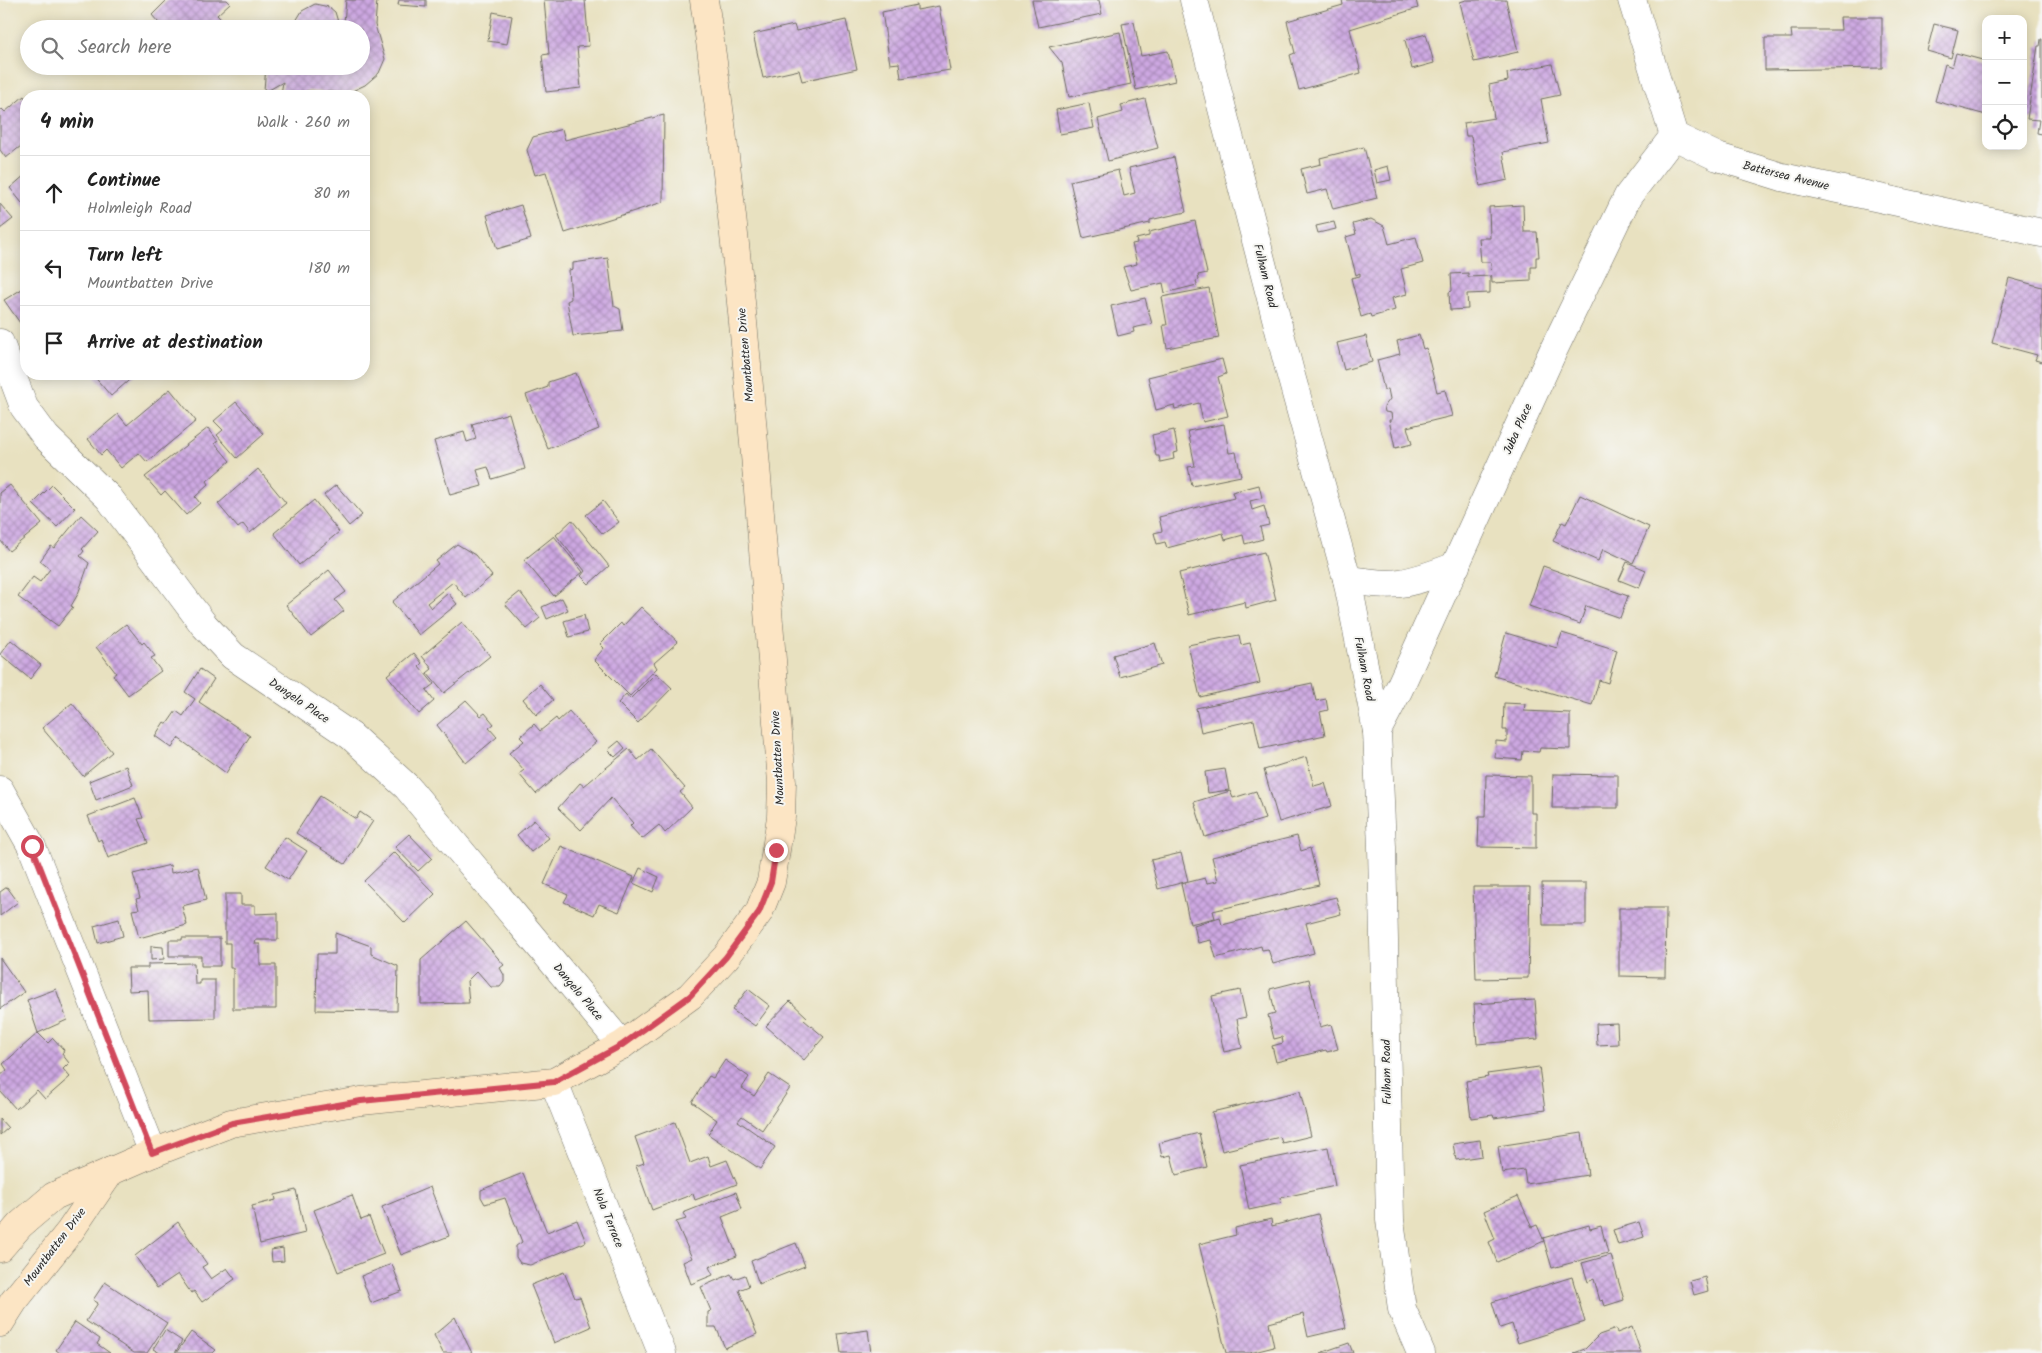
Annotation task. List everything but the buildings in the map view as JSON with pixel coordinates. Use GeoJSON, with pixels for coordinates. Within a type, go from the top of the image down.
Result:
{"type":"FeatureCollection","features":[{"type":"Feature","properties":{"kind":"main road","name":"Mountbatten Drive"},"geometry":{"type":"LineString","coordinates":[[0,1248],[20,1226],[54,1196],[152,1153],[232,1123],[361,1101],[554,1082],[622,1045],[690,996],[726,957],[759,912],[771,882],[781,817],[782,782],[744,326],[722,122],[704,0]]}},
{"type":"Feature","properties":{"kind":"main road","name":"Mountbatten Drive"},"geometry":{"type":"LineString","coordinates":[[0,1323],[111,1171]]}},
{"type":"Feature","properties":{"kind":"street","name":"Fulham Road"},"geometry":{"type":"LineString","coordinates":[[1194,0],[1290,372],[1347,579],[1377,731],[1382,847],[1390,1220],[1402,1309],[1421,1353]]}},
{"type":"Feature","properties":{"kind":"street"},"geometry":{"type":"LineString","coordinates":[[1632,0],[1674,136]]}},
{"type":"Feature","properties":{"kind":"street","name":"Battersea Avenue"},"geometry":{"type":"LineString","coordinates":[[1674,136],[1718,158],[1782,177],[2042,233]]}},
{"type":"Feature","properties":{"kind":"street","name":"Juba Place"},"geometry":{"type":"LineString","coordinates":[[1377,731],[1399,689],[1553,351],[1628,196],[1674,136]]}},
{"type":"Feature","properties":{"kind":"street","name":"Dangelo Place"},"geometry":{"type":"LineString","coordinates":[[0,343],[24,407],[46,437],[109,498],[204,625],[233,656],[351,736],[407,787],[622,1045]]}},
{"type":"Feature","properties":{"kind":"street"},"geometry":{"type":"LineString","coordinates":[[1347,579],[1391,585],[1413,582],[1456,566]]}},
{"type":"Feature","properties":{"kind":"street"},"geometry":{"type":"LineString","coordinates":[[0,790],[32,846],[152,1153]]}},
{"type":"Feature","properties":{"kind":"street","name":"Nola Terrace"},"geometry":{"type":"LineString","coordinates":[[554,1082],[662,1353]]}},
{"type":"Feature","properties":{"kind":"route"},"geometry":{"type":"LineString","coordinates":[[32,846],[152,1153],[232,1123],[361,1101],[554,1082],[622,1045],[690,996],[726,957],[759,912],[771,882],[776,850]]}}]}
